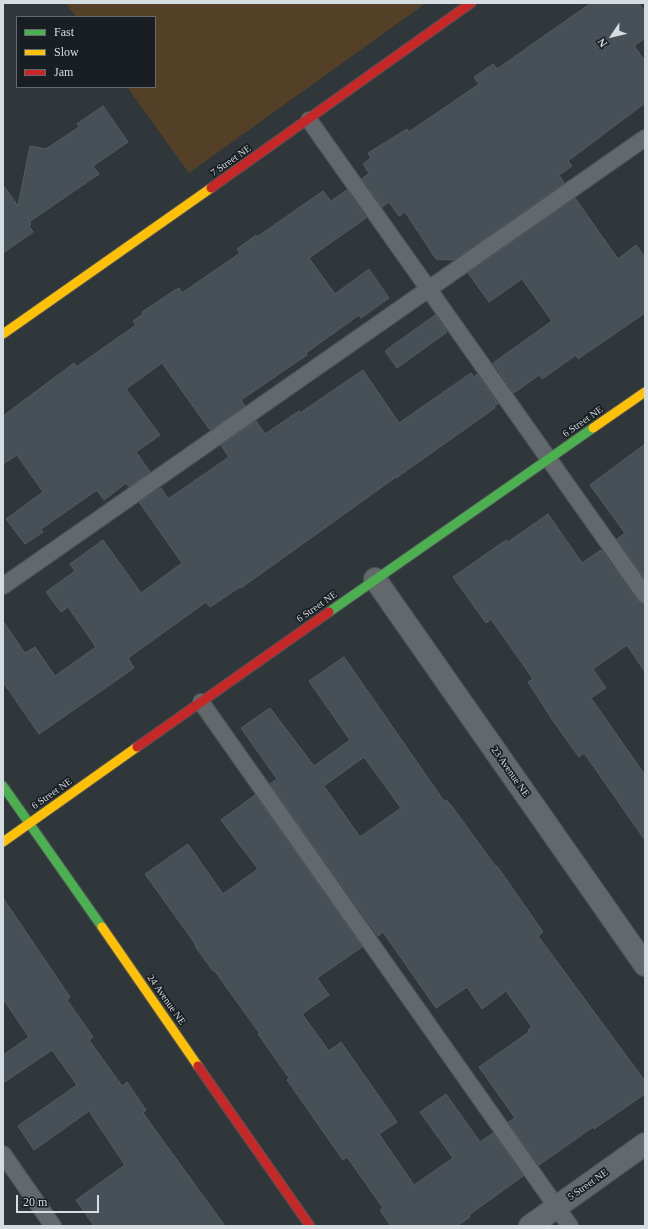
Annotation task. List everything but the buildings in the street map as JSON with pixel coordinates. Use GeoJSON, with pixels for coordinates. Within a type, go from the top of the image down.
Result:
{"type":"FeatureCollection","features":[{"type":"Feature","properties":{"kind":"street","name":"7 Street NE"},"geometry":{"type":"LineString","coordinates":[[3,334],[309,120],[471,3]]}},
{"type":"Feature","properties":{"kind":"street","name":"6 Street NE"},"geometry":{"type":"LineString","coordinates":[[3,842],[645,392]]}},
{"type":"Feature","properties":{"kind":"street","name":"23 Avenue NE"},"geometry":{"type":"LineString","coordinates":[[375,580],[645,965]]}},
{"type":"Feature","properties":{"kind":"street","name":"24 Avenue NE"},"geometry":{"type":"LineString","coordinates":[[3,786],[310,1226]]}},
{"type":"Feature","properties":{"kind":"street","name":"5 Street NE"},"geometry":{"type":"LineString","coordinates":[[530,1226],[645,1144]]}},
{"type":"Feature","properties":{"kind":"lane"},"geometry":{"type":"LineString","coordinates":[[309,120],[645,595]]}},
{"type":"Feature","properties":{"kind":"lane"},"geometry":{"type":"LineString","coordinates":[[3,586],[645,138]]}},
{"type":"Feature","properties":{"kind":"lane"},"geometry":{"type":"LineString","coordinates":[[201,702],[570,1226]]}},
{"type":"Feature","properties":{"kind":"lane"},"geometry":{"type":"LineString","coordinates":[[3,1154],[53,1226]]}},
{"type":"Feature","properties":{"kind":"shaded area"},"geometry":{"type":"Polygon","coordinates":[[[66,3],[426,3],[189,173],[128,88],[156,88],[156,16],[75,16],[66,3]]]}},
{"type":"Feature","properties":{"kind":"traffic: fast"},"geometry":{"type":"LineString","coordinates":[[329,612],[593,428]]}},
{"type":"Feature","properties":{"kind":"traffic: fast"},"geometry":{"type":"LineString","coordinates":[[3,786],[102,927]]}},
{"type":"Feature","properties":{"kind":"traffic: slow"},"geometry":{"type":"LineString","coordinates":[[3,334],[211,188]]}},
{"type":"Feature","properties":{"kind":"traffic: slow"},"geometry":{"type":"LineString","coordinates":[[593,428],[645,392]]}},
{"type":"Feature","properties":{"kind":"traffic: slow"},"geometry":{"type":"LineString","coordinates":[[3,842],[137,747]]}},
{"type":"Feature","properties":{"kind":"traffic: slow"},"geometry":{"type":"LineString","coordinates":[[102,927],[198,1066]]}},
{"type":"Feature","properties":{"kind":"traffic: jam"},"geometry":{"type":"LineString","coordinates":[[211,188],[471,3]]}},
{"type":"Feature","properties":{"kind":"traffic: jam"},"geometry":{"type":"LineString","coordinates":[[137,747],[329,612]]}},
{"type":"Feature","properties":{"kind":"traffic: jam"},"geometry":{"type":"LineString","coordinates":[[198,1066],[310,1226]]}}]}
